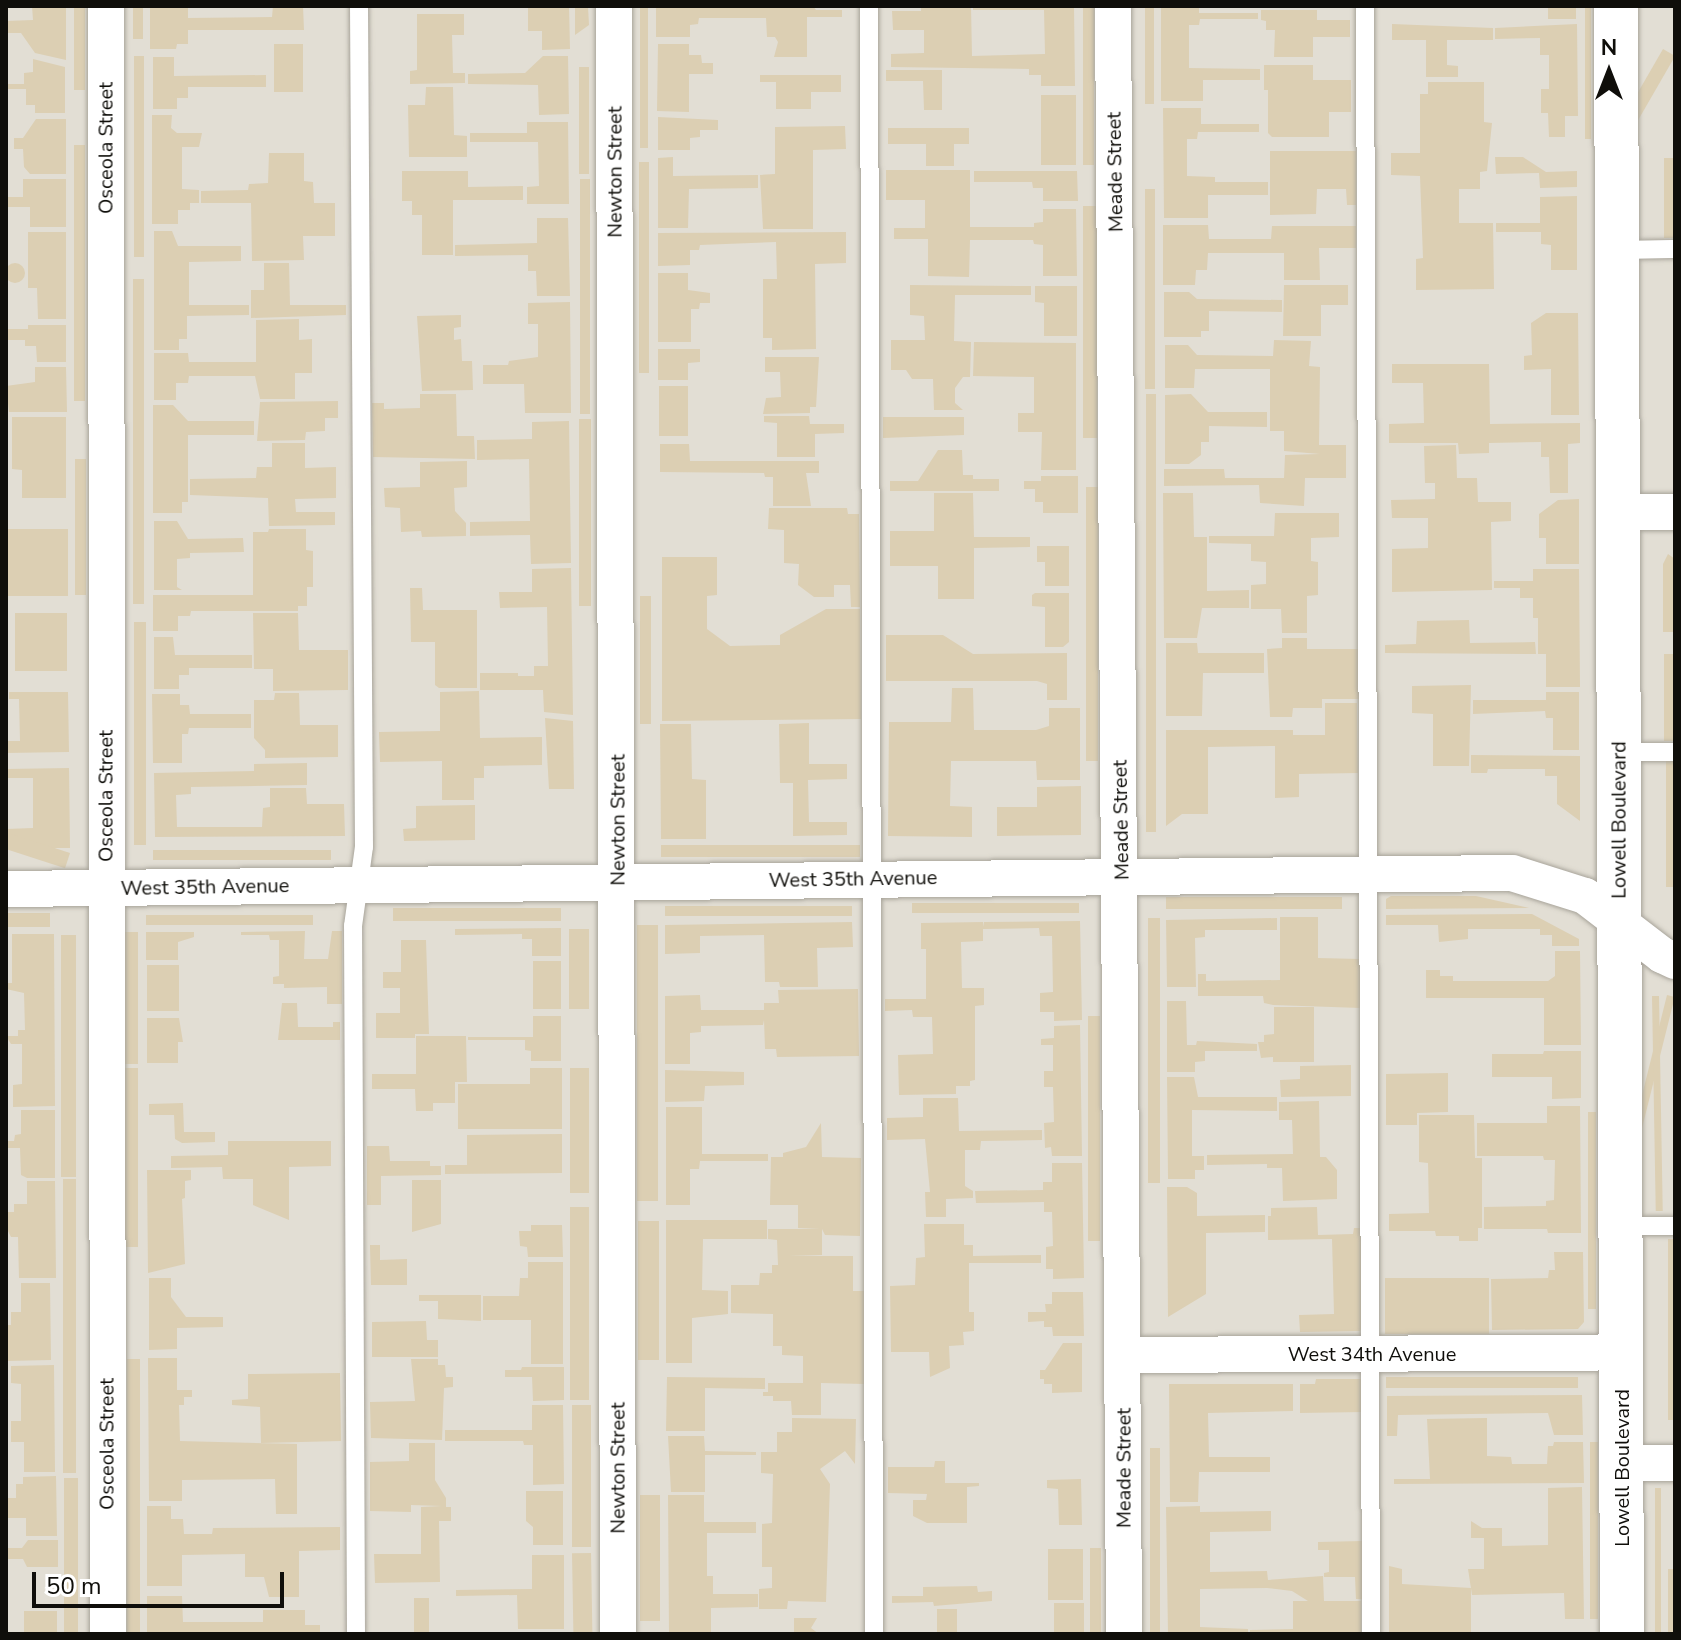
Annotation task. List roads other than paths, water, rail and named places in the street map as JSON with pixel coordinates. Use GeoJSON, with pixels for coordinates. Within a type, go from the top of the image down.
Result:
{"type":"FeatureCollection","features":[{"type":"Feature","properties":{"kind":"street","name":"Osceola Street"},"geometry":{"type":"LineString","coordinates":[[106,6],[108,1634]]}},
{"type":"Feature","properties":{"kind":"street","name":"Newton Street"},"geometry":{"type":"LineString","coordinates":[[614,6],[618,1634]]}},
{"type":"Feature","properties":{"kind":"street","name":"Meade Street"},"geometry":{"type":"LineString","coordinates":[[1113,6],[1124,1634]]}},
{"type":"Feature","properties":{"kind":"street","name":"Lowell Boulevard"},"geometry":{"type":"LineString","coordinates":[[1616,6],[1622,1634]]}},
{"type":"Feature","properties":{"kind":"street"},"geometry":{"type":"LineString","coordinates":[[1618,512],[1675,512]]}},
{"type":"Feature","properties":{"kind":"street","name":"West 35th Avenue"},"geometry":{"type":"LineString","coordinates":[[6,889],[1512,873],[1585,896],[1662,955],[1675,961]]}},
{"type":"Feature","properties":{"kind":"street","name":"West 34th Avenue"},"geometry":{"type":"LineString","coordinates":[[1123,1355],[1621,1352]]}},
{"type":"Feature","properties":{"kind":"street"},"geometry":{"type":"LineString","coordinates":[[1622,1463],[1675,1463]]}},
{"type":"Feature","properties":{"kind":"lane"},"geometry":{"type":"LineString","coordinates":[[356,1634],[353,926],[364,847],[359,6]]}},
{"type":"Feature","properties":{"kind":"lane"},"geometry":{"type":"LineString","coordinates":[[869,6],[874,1634]]}},
{"type":"Feature","properties":{"kind":"lane"},"geometry":{"type":"LineString","coordinates":[[1365,6],[1371,1634]]}},
{"type":"Feature","properties":{"kind":"lane"},"geometry":{"type":"LineString","coordinates":[[1617,250],[1675,249]]}},
{"type":"Feature","properties":{"kind":"lane"},"geometry":{"type":"LineString","coordinates":[[1619,752],[1675,752]]}},
{"type":"Feature","properties":{"kind":"lane"},"geometry":{"type":"LineString","coordinates":[[1621,1226],[1675,1226]]}}]}
